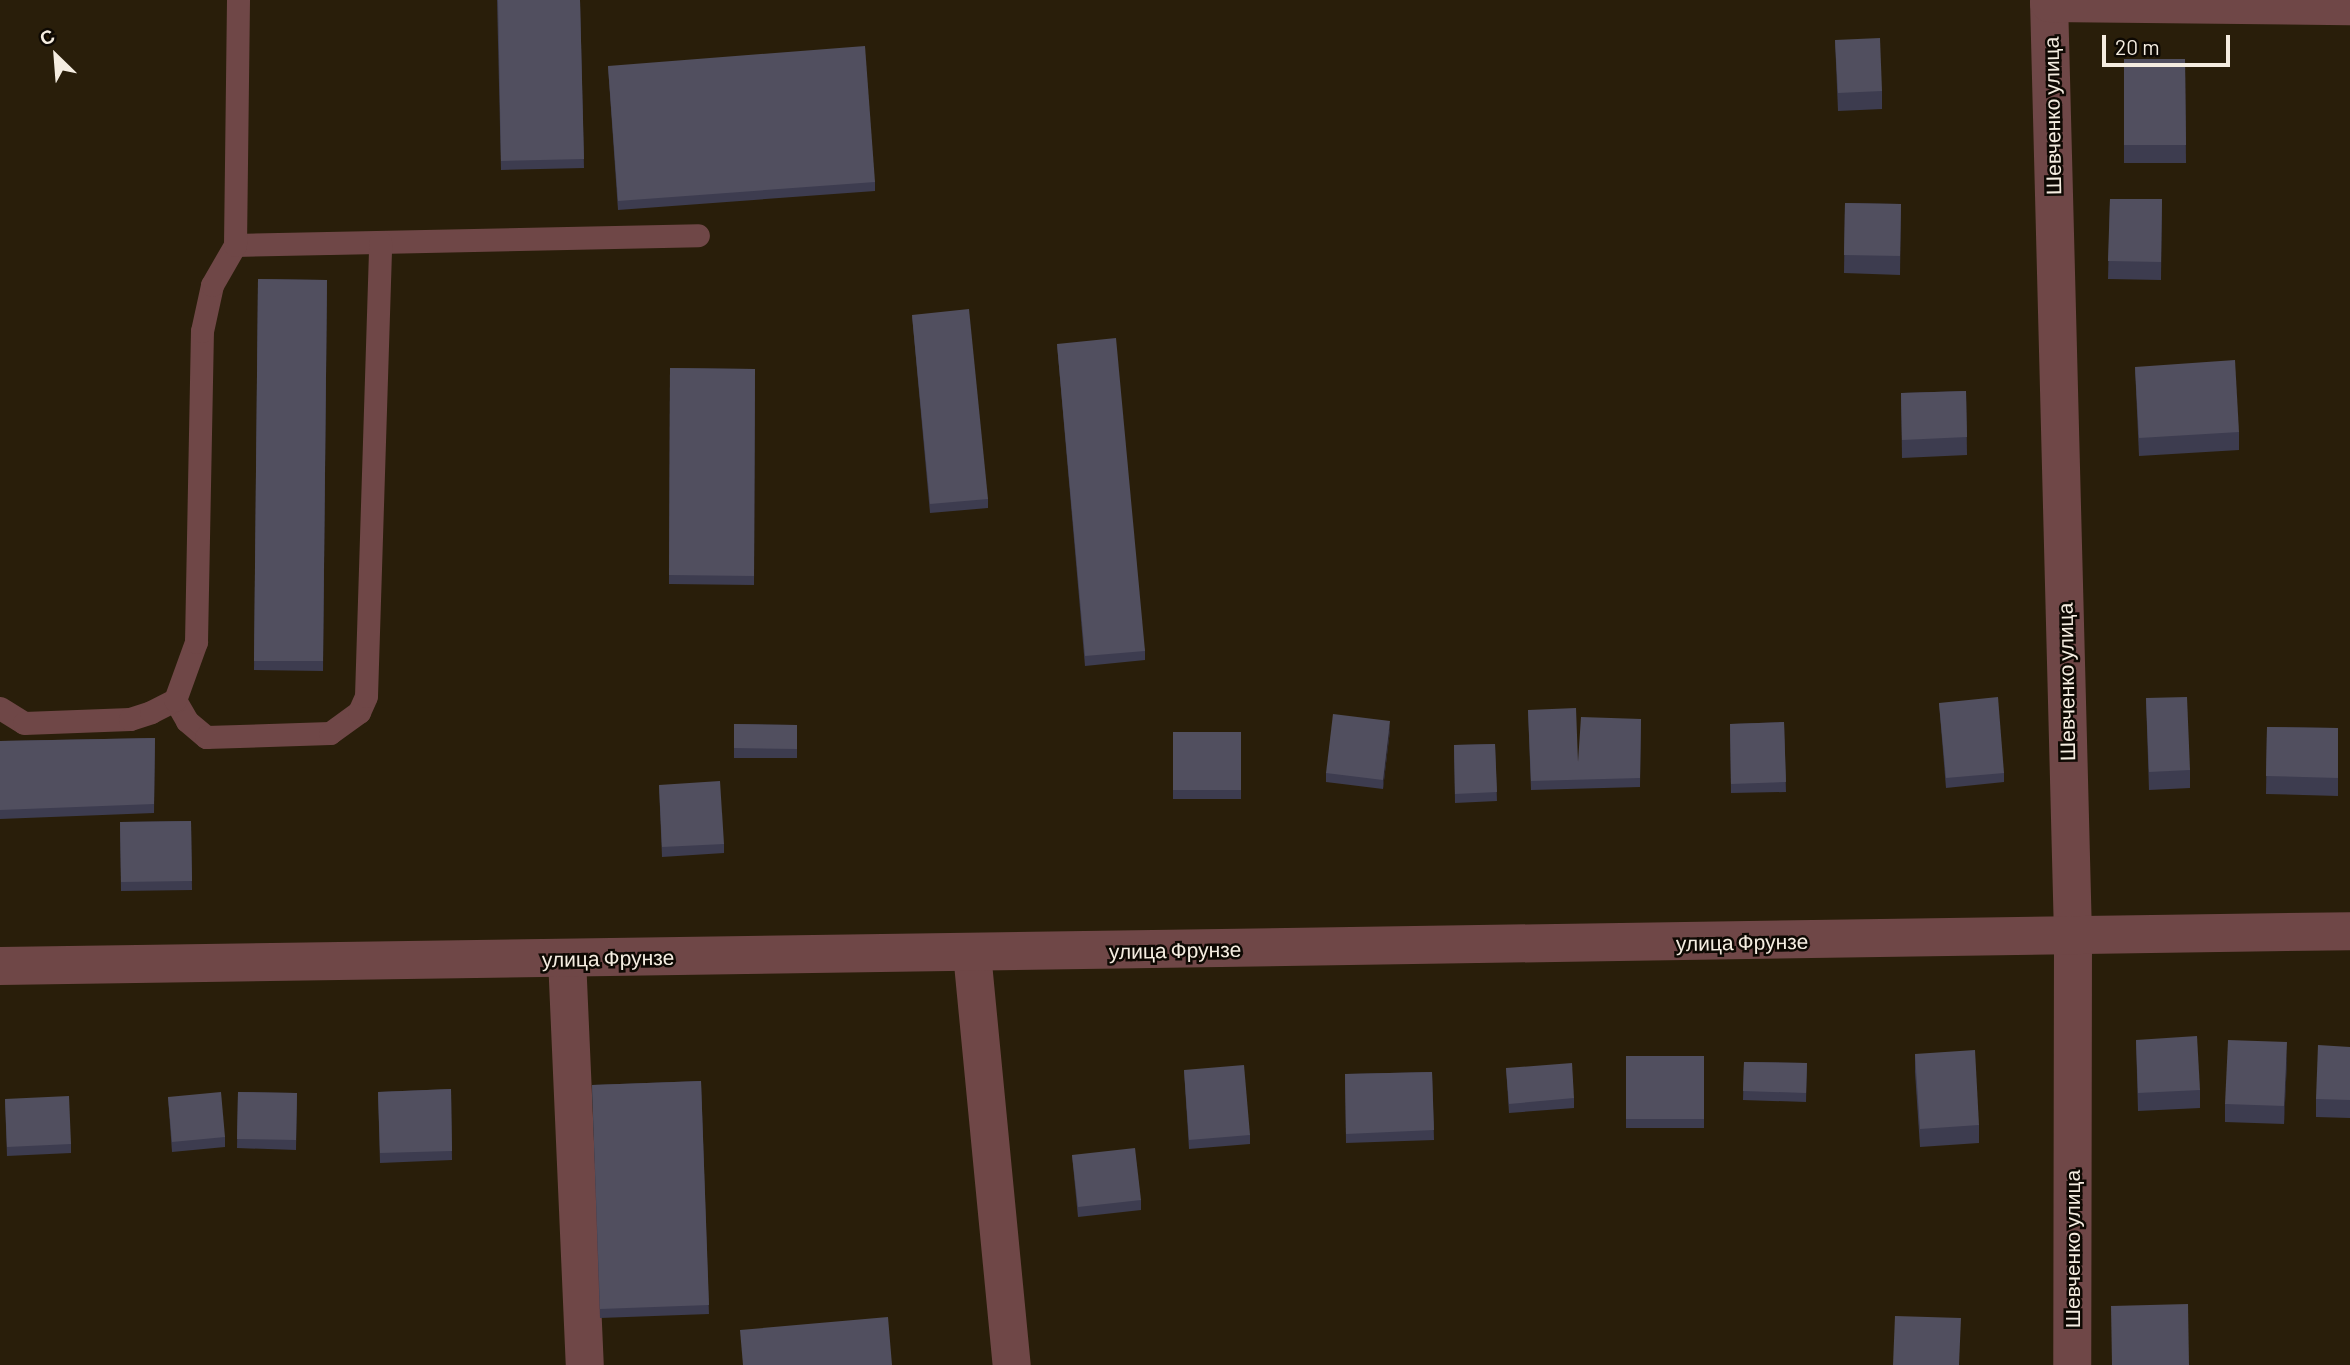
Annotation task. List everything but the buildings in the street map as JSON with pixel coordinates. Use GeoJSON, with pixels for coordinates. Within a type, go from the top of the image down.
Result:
{"type":"FeatureCollection","features":[{"type":"Feature","properties":{"kind":"street"},"geometry":{"type":"LineString","coordinates":[[2049,2],[2350,6]]}},
{"type":"Feature","properties":{"kind":"street","name":"Шевченко улица"},"geometry":{"type":"LineString","coordinates":[[2049,2],[2073,938],[2072,1365]]}},
{"type":"Feature","properties":{"kind":"street","name":"улица Фрунзе"},"geometry":{"type":"LineString","coordinates":[[0,966],[2073,938],[2350,931]]}},
{"type":"Feature","properties":{"kind":"street"},"geometry":{"type":"LineString","coordinates":[[972,953],[1012,1365]]}},
{"type":"Feature","properties":{"kind":"street"},"geometry":{"type":"LineString","coordinates":[[567,958],[585,1365]]}},
{"type":"Feature","properties":{"kind":"lane"},"geometry":{"type":"LineString","coordinates":[[0,708],[24,723],[130,719],[175,700],[196,642],[202,331],[212,285],[234,245],[238,0]]}},
{"type":"Feature","properties":{"kind":"lane"},"geometry":{"type":"LineString","coordinates":[[234,245],[698,236]]}},
{"type":"Feature","properties":{"kind":"lane"},"geometry":{"type":"LineString","coordinates":[[175,700],[187,721],[206,737],[330,733],[359,712],[366,696],[380,242]]}}]}
